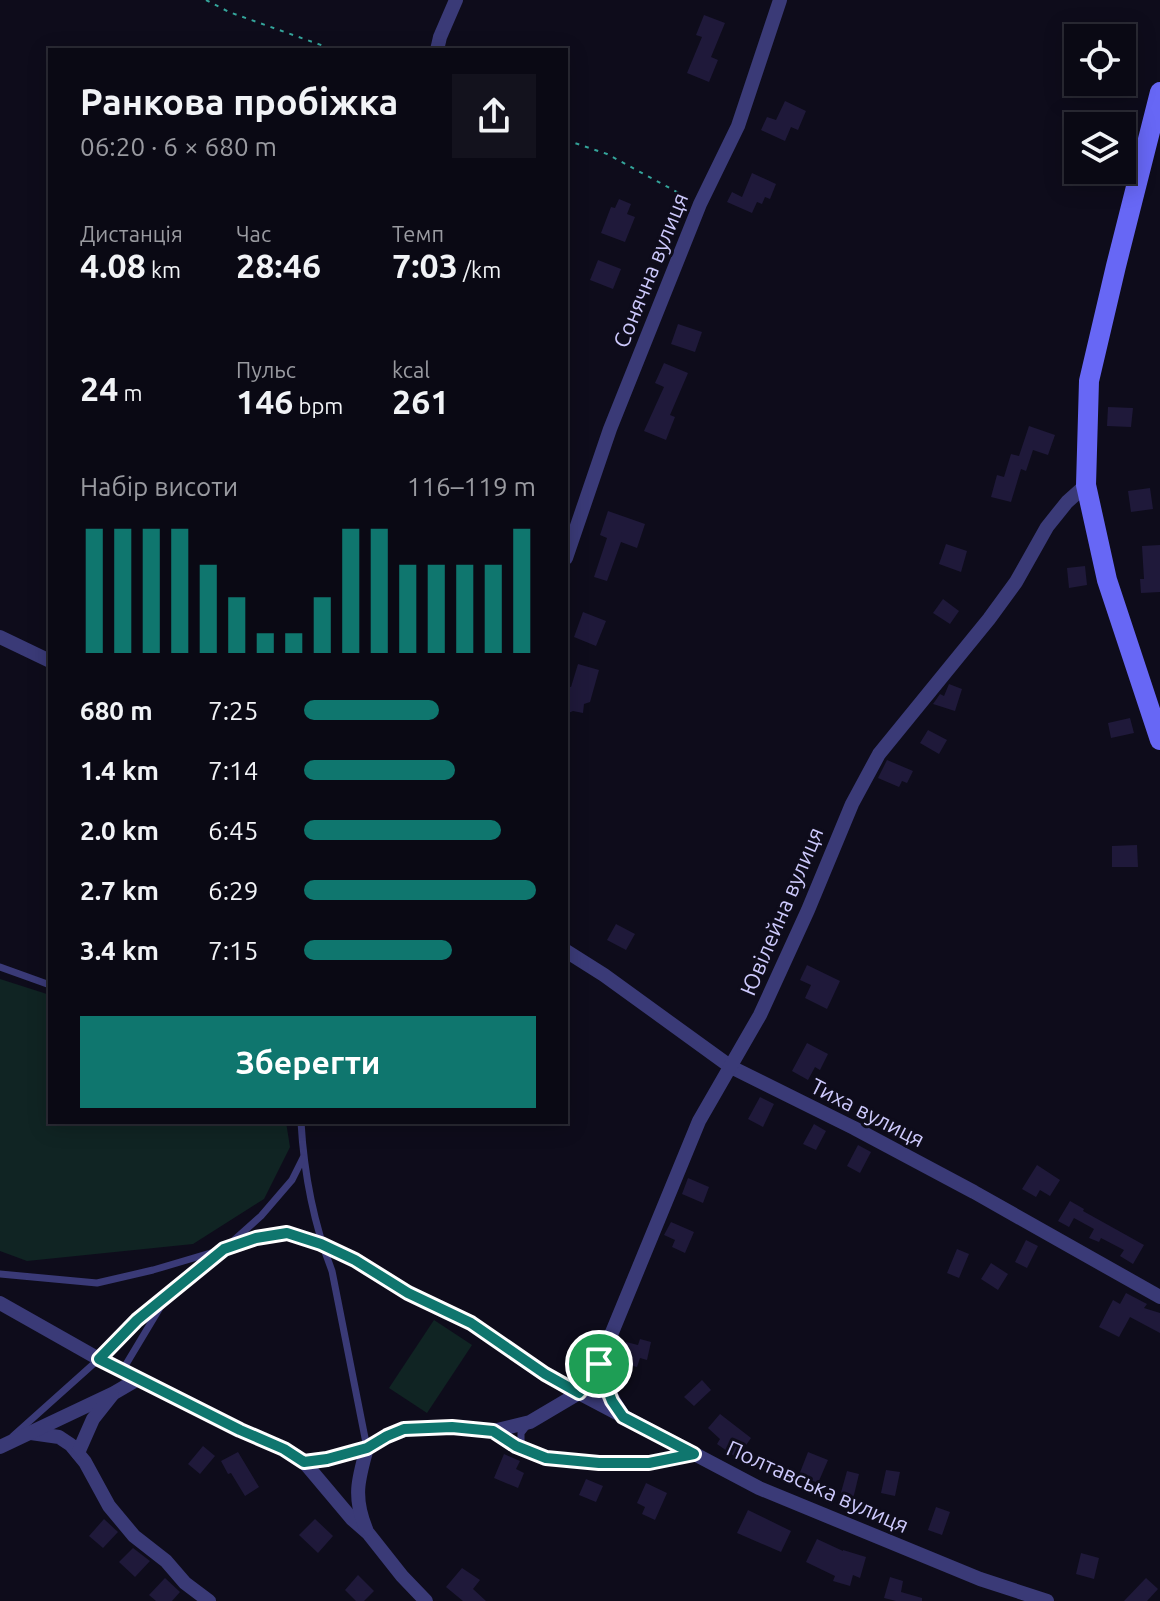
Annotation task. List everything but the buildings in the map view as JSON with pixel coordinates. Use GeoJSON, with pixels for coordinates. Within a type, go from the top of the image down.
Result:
{"type":"FeatureCollection","features":[{"type":"Feature","properties":{"kind":"main road"},"geometry":{"type":"LineString","coordinates":[[1160,92],[1089,381],[1086,485],[1107,580],[1160,740]]}},
{"type":"Feature","properties":{"kind":"street"},"geometry":{"type":"LineString","coordinates":[[437,48],[456,0]]}},
{"type":"Feature","properties":{"kind":"street","name":"Сонячна вулиця"},"geometry":{"type":"LineString","coordinates":[[568,552],[610,429],[700,204],[738,126],[780,0]]}},
{"type":"Feature","properties":{"kind":"street","name":"Ювілейна вулиця"},"geometry":{"type":"LineString","coordinates":[[579,1393],[599,1364],[699,1121],[760,1015],[852,804],[879,754],[989,619],[1016,582],[1047,527],[1086,485]]}},
{"type":"Feature","properties":{"kind":"street"},"geometry":{"type":"LineString","coordinates":[[0,637],[48,660]]}},
{"type":"Feature","properties":{"kind":"street","name":"Тиха вулиця"},"geometry":{"type":"LineString","coordinates":[[568,952],[731,1067],[974,1192],[1160,1297]]}},
{"type":"Feature","properties":{"kind":"street"},"geometry":{"type":"LineString","coordinates":[[0,1303],[99,1359],[284,1449],[304,1462],[426,1601]]}},
{"type":"Feature","properties":{"kind":"street"},"geometry":{"type":"LineString","coordinates":[[599,1364],[608,1391],[623,1417]]}},
{"type":"Feature","properties":{"kind":"street"},"geometry":{"type":"LineString","coordinates":[[1,1446],[138,1379]]}},
{"type":"Feature","properties":{"kind":"street"},"geometry":{"type":"LineString","coordinates":[[78,1453],[93,1419],[114,1393]]}},
{"type":"Feature","properties":{"kind":"street"},"geometry":{"type":"LineString","coordinates":[[304,1462],[367,1448],[404,1429],[452,1427],[493,1431],[530,1422],[579,1393]]}},
{"type":"Feature","properties":{"kind":"street","name":"Полтавська вулиця"},"geometry":{"type":"LineString","coordinates":[[579,1393],[759,1488],[980,1579],[1047,1601]]}},
{"type":"Feature","properties":{"kind":"street"},"geometry":{"type":"LineString","coordinates":[[31,1433],[59,1437],[71,1445],[85,1462],[109,1506],[134,1536],[209,1601]]}},
{"type":"Feature","properties":{"kind":"street"},"geometry":{"type":"LineString","coordinates":[[367,1448],[357,1496],[368,1533]]}},
{"type":"Feature","properties":{"kind":"lane"},"geometry":{"type":"LineString","coordinates":[[0,967],[48,984]]}},
{"type":"Feature","properties":{"kind":"lane"},"geometry":{"type":"LineString","coordinates":[[301,1124],[311,1205],[332,1271],[367,1448]]}},
{"type":"Feature","properties":{"kind":"lane"},"geometry":{"type":"LineString","coordinates":[[1,1446],[99,1359],[137,1320],[261,1216],[292,1180],[303,1158]]}},
{"type":"Feature","properties":{"kind":"lane"},"geometry":{"type":"LineString","coordinates":[[0,1274],[97,1283],[153,1270],[256,1238],[287,1233],[355,1260],[408,1293],[471,1323],[545,1374],[579,1393]]}},
{"type":"Feature","properties":{"kind":"lane"},"geometry":{"type":"LineString","coordinates":[[122,1371],[168,1294]]}},
{"type":"Feature","properties":{"kind":"lane"},"geometry":{"type":"LineString","coordinates":[[526,1450],[521,1433],[530,1422]]}},
{"type":"Feature","properties":{"kind":"lane"},"geometry":{"type":"LineString","coordinates":[[493,1431],[516,1446],[546,1458],[599,1463],[649,1463],[694,1454]]}},
{"type":"Feature","properties":{"kind":"path"},"geometry":{"type":"LineString","coordinates":[[206,0],[229,12],[329,48]]}},
{"type":"Feature","properties":{"kind":"path"},"geometry":{"type":"LineString","coordinates":[[568,141],[607,154],[700,204]]}},
{"type":"Feature","properties":{"kind":"green space"},"geometry":{"type":"Polygon","coordinates":[[[0,979],[48,994],[48,1124],[286,1124],[290,1147],[264,1199],[193,1244],[27,1261],[0,1251],[0,979]]]}},
{"type":"Feature","properties":{"kind":"green space"},"geometry":{"type":"Polygon","coordinates":[[[434,1320],[472,1345],[427,1413],[389,1388],[434,1320]]]}},
{"type":"Feature","properties":{"kind":"route"},"geometry":{"type":"LineString","coordinates":[[287,1233],[355,1260],[408,1293],[471,1323],[545,1374],[579,1393],[599,1364],[612,1401],[623,1417],[694,1454],[649,1463],[599,1463],[546,1458],[516,1446],[493,1431],[452,1427],[404,1429],[367,1448],[304,1462],[284,1449],[99,1359],[137,1320],[224,1249],[256,1238],[287,1233]]}}]}
